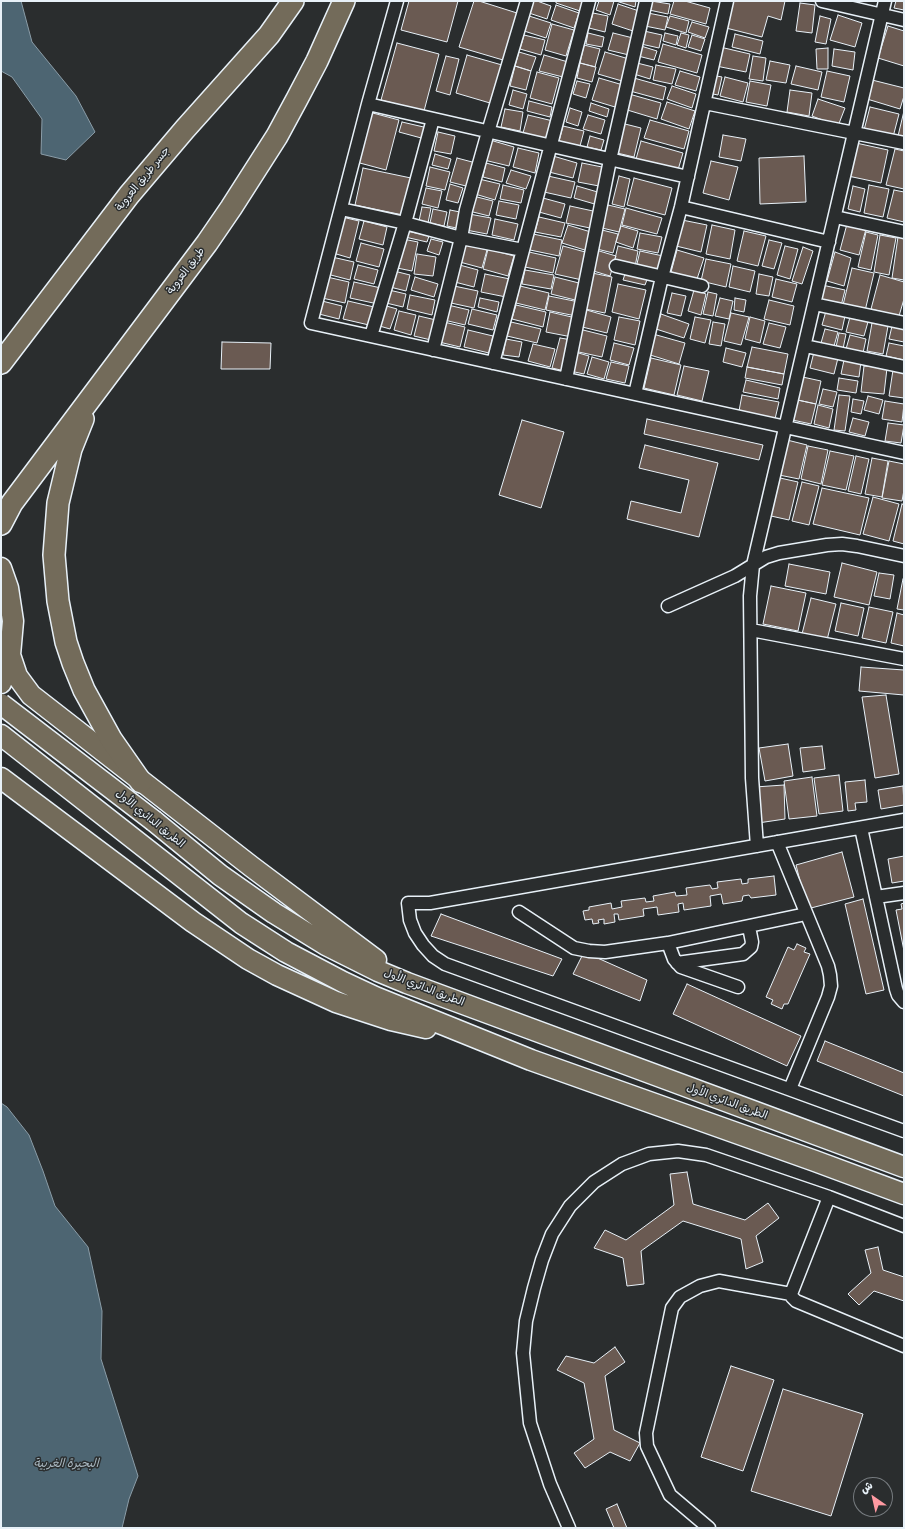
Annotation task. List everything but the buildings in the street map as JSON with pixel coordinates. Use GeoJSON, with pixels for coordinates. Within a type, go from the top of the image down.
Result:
{"type":"FeatureCollection","features":[{"type":"Feature","properties":{"kind":"highway","name":"جسر طريق العروبة"},"geometry":{"type":"LineString","coordinates":[[1,363],[129,196],[185,129],[264,40],[293,1]]}},
{"type":"Feature","properties":{"kind":"highway","name":"طريق العروبة"},"geometry":{"type":"LineString","coordinates":[[1,524],[6,512],[25,485],[207,243],[254,172],[297,99],[317,61],[344,1]]}},
{"type":"Feature","properties":{"kind":"highway"},"geometry":{"type":"LineString","coordinates":[[1,345],[34,320]]}},
{"type":"Feature","properties":{"kind":"highway"},"geometry":{"type":"LineString","coordinates":[[97,389],[87,409],[71,449],[58,503],[54,555],[56,588],[61,622],[66,642],[81,683],[111,739],[141,782]]}},
{"type":"Feature","properties":{"kind":"highway"},"geometry":{"type":"LineString","coordinates":[[1,495],[10,493],[25,485]]}},
{"type":"Feature","properties":{"kind":"main road"},"geometry":{"type":"LineString","coordinates":[[1,568],[12,605],[13,627],[10,655],[1,683]]}},
{"type":"Feature","properties":{"kind":"main road"},"geometry":{"type":"LineString","coordinates":[[10,655],[17,676],[23,686],[50,710],[141,782],[407,983]]}},
{"type":"Feature","properties":{"kind":"main road","name":"الطريق الدائري الأول"},"geometry":{"type":"LineString","coordinates":[[1,704],[154,821],[220,875],[274,914],[349,957],[407,983],[904,1167]]}},
{"type":"Feature","properties":{"kind":"main road"},"geometry":{"type":"LineString","coordinates":[[1,729],[8,721],[21,713],[50,710]]}},
{"type":"Feature","properties":{"kind":"main road"},"geometry":{"type":"LineString","coordinates":[[1,735],[241,923],[286,952],[362,991],[469,1036],[574,1076],[904,1194]]}},
{"type":"Feature","properties":{"kind":"main road"},"geometry":{"type":"LineString","coordinates":[[1,778],[209,934],[277,976],[366,1013],[416,1026],[469,1036]]}},
{"type":"Feature","properties":{"kind":"street"},"geometry":{"type":"LineString","coordinates":[[397,1],[368,104],[311,323],[904,453]]}},
{"type":"Feature","properties":{"kind":"street"},"geometry":{"type":"LineString","coordinates":[[433,350],[461,238],[466,210],[527,1]]}},
{"type":"Feature","properties":{"kind":"street"},"geometry":{"type":"LineString","coordinates":[[493,363],[589,1]]}},
{"type":"Feature","properties":{"kind":"street"},"geometry":{"type":"LineString","coordinates":[[566,379],[610,160],[646,1]]}},
{"type":"Feature","properties":{"kind":"street"},"geometry":{"type":"LineString","coordinates":[[635,394],[662,277],[681,207],[727,1]]}},
{"type":"Feature","properties":{"kind":"street"},"geometry":{"type":"LineString","coordinates":[[822,1],[904,20]]}},
{"type":"Feature","properties":{"kind":"street"},"geometry":{"type":"LineString","coordinates":[[756,846],[752,778],[750,596],[753,565],[885,1]]}},
{"type":"Feature","properties":{"kind":"street"},"geometry":{"type":"LineString","coordinates":[[705,103],[904,143]]}},
{"type":"Feature","properties":{"kind":"street"},"geometry":{"type":"LineString","coordinates":[[368,104],[688,177]]}},
{"type":"Feature","properties":{"kind":"street"},"geometry":{"type":"LineString","coordinates":[[371,336],[405,223],[433,119]]}},
{"type":"Feature","properties":{"kind":"street"},"geometry":{"type":"LineString","coordinates":[[681,207],[829,242]]}},
{"type":"Feature","properties":{"kind":"street"},"geometry":{"type":"LineString","coordinates":[[341,208],[461,238],[523,250]]}},
{"type":"Feature","properties":{"kind":"street"},"geometry":{"type":"LineString","coordinates":[[835,217],[904,232]]}},
{"type":"Feature","properties":{"kind":"street"},"geometry":{"type":"LineString","coordinates":[[616,266],[702,286]]}},
{"type":"Feature","properties":{"kind":"street"},"geometry":{"type":"LineString","coordinates":[[814,304],[904,323]]}},
{"type":"Feature","properties":{"kind":"street"},"geometry":{"type":"LineString","coordinates":[[804,346],[904,366]]}},
{"type":"Feature","properties":{"kind":"street"},"geometry":{"type":"LineString","coordinates":[[668,606],[735,576],[766,557],[779,553],[834,544],[857,546],[904,556]]}},
{"type":"Feature","properties":{"kind":"street"},"geometry":{"type":"LineString","coordinates":[[751,630],[904,659]]}},
{"type":"Feature","properties":{"kind":"street"},"geometry":{"type":"LineString","coordinates":[[904,820],[430,903],[408,903],[410,920],[422,945],[433,956],[445,964],[904,1131]]}},
{"type":"Feature","properties":{"kind":"street"},"geometry":{"type":"LineString","coordinates":[[861,828],[896,989],[898,995],[904,1002]]}},
{"type":"Feature","properties":{"kind":"street"},"geometry":{"type":"LineString","coordinates":[[777,842],[828,966],[831,986],[828,997],[790,1089]]}},
{"type":"Feature","properties":{"kind":"street"},"geometry":{"type":"LineString","coordinates":[[876,897],[904,893]]}},
{"type":"Feature","properties":{"kind":"street"},"geometry":{"type":"LineString","coordinates":[[519,912],[574,948],[605,952],[668,943],[806,914]]}},
{"type":"Feature","properties":{"kind":"street"},"geometry":{"type":"LineString","coordinates":[[677,963],[743,954],[750,947],[752,942],[749,926]]}},
{"type":"Feature","properties":{"kind":"street"},"geometry":{"type":"LineString","coordinates":[[668,943],[677,963],[686,969],[738,987]]}},
{"type":"Feature","properties":{"kind":"street"},"geometry":{"type":"LineString","coordinates":[[569,1528],[550,1484],[530,1423],[523,1353],[526,1321],[542,1260],[552,1234],[570,1206],[594,1182],[622,1164],[649,1154],[678,1151],[706,1155],[904,1226]]}},
{"type":"Feature","properties":{"kind":"street"},"geometry":{"type":"LineString","coordinates":[[791,1294],[829,1198]]}},
{"type":"Feature","properties":{"kind":"street"},"geometry":{"type":"LineString","coordinates":[[709,1528],[670,1495],[647,1446],[646,1433],[672,1308],[680,1297],[700,1286],[719,1281],[791,1294],[796,1301],[904,1346]]}},
{"type":"Feature","properties":{"kind":"water"},"geometry":{"type":"Polygon","coordinates":[[[1,1],[21,1],[32,42],[76,96],[95,132],[66,160],[41,154],[42,119],[12,77],[1,71],[1,1]]]}},
{"type":"Feature","properties":{"kind":"water","name":"البحيرة الغربية"},"geometry":{"type":"Polygon","coordinates":[[[1,1103],[7,1107],[29,1135],[55,1206],[88,1247],[102,1311],[101,1359],[138,1476],[129,1499],[122,1528],[1,1528],[1,1103]]]}}]}
